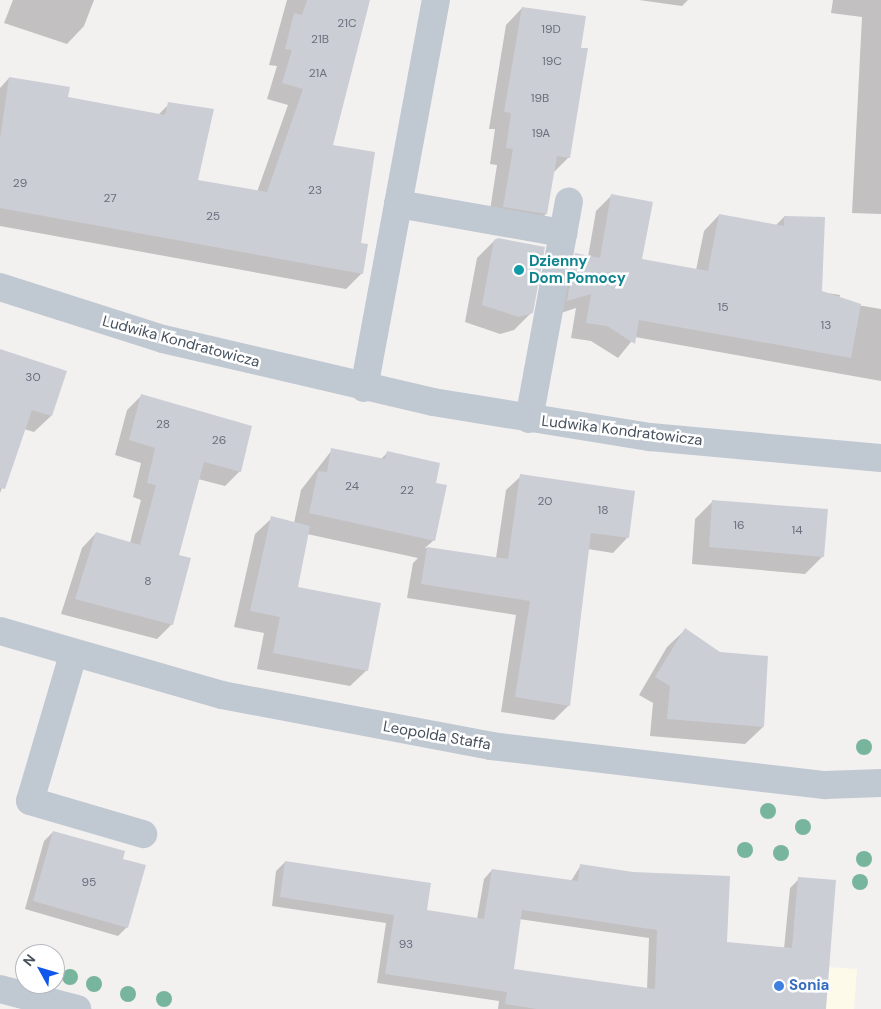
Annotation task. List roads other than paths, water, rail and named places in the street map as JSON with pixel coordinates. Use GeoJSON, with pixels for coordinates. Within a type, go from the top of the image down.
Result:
{"type":"FeatureCollection","features":[{"type":"Feature","properties":{"kind":"street"},"geometry":{"type":"LineString","coordinates":[[364,388],[436,0]]}},
{"type":"Feature","properties":{"kind":"street"},"geometry":{"type":"LineString","coordinates":[[528,419],[569,202]]}},
{"type":"Feature","properties":{"kind":"street"},"geometry":{"type":"LineString","coordinates":[[398,204],[563,233]]}},
{"type":"Feature","properties":{"kind":"street","name":"Ludwika Kondratowicza"},"geometry":{"type":"LineString","coordinates":[[0,287],[162,339],[364,388],[528,419],[650,437],[881,458]]}},
{"type":"Feature","properties":{"kind":"street","name":"Leopolda Staffa"},"geometry":{"type":"LineString","coordinates":[[0,631],[73,655],[222,694],[491,746],[881,791]]}},
{"type":"Feature","properties":{"kind":"street"},"geometry":{"type":"LineString","coordinates":[[73,655],[30,801],[144,834]]}},
{"type":"Feature","properties":{"kind":"street"},"geometry":{"type":"LineString","coordinates":[[0,989],[77,1009]]}},
{"type":"Feature","properties":{"kind":"place","name":"Dzienny Dom Pomocy"},"geometry":{"type":"Point","coordinates":[519,270]}},
{"type":"Feature","properties":{"kind":"place","name":"Sonia"},"geometry":{"type":"Point","coordinates":[779,986]}}]}
